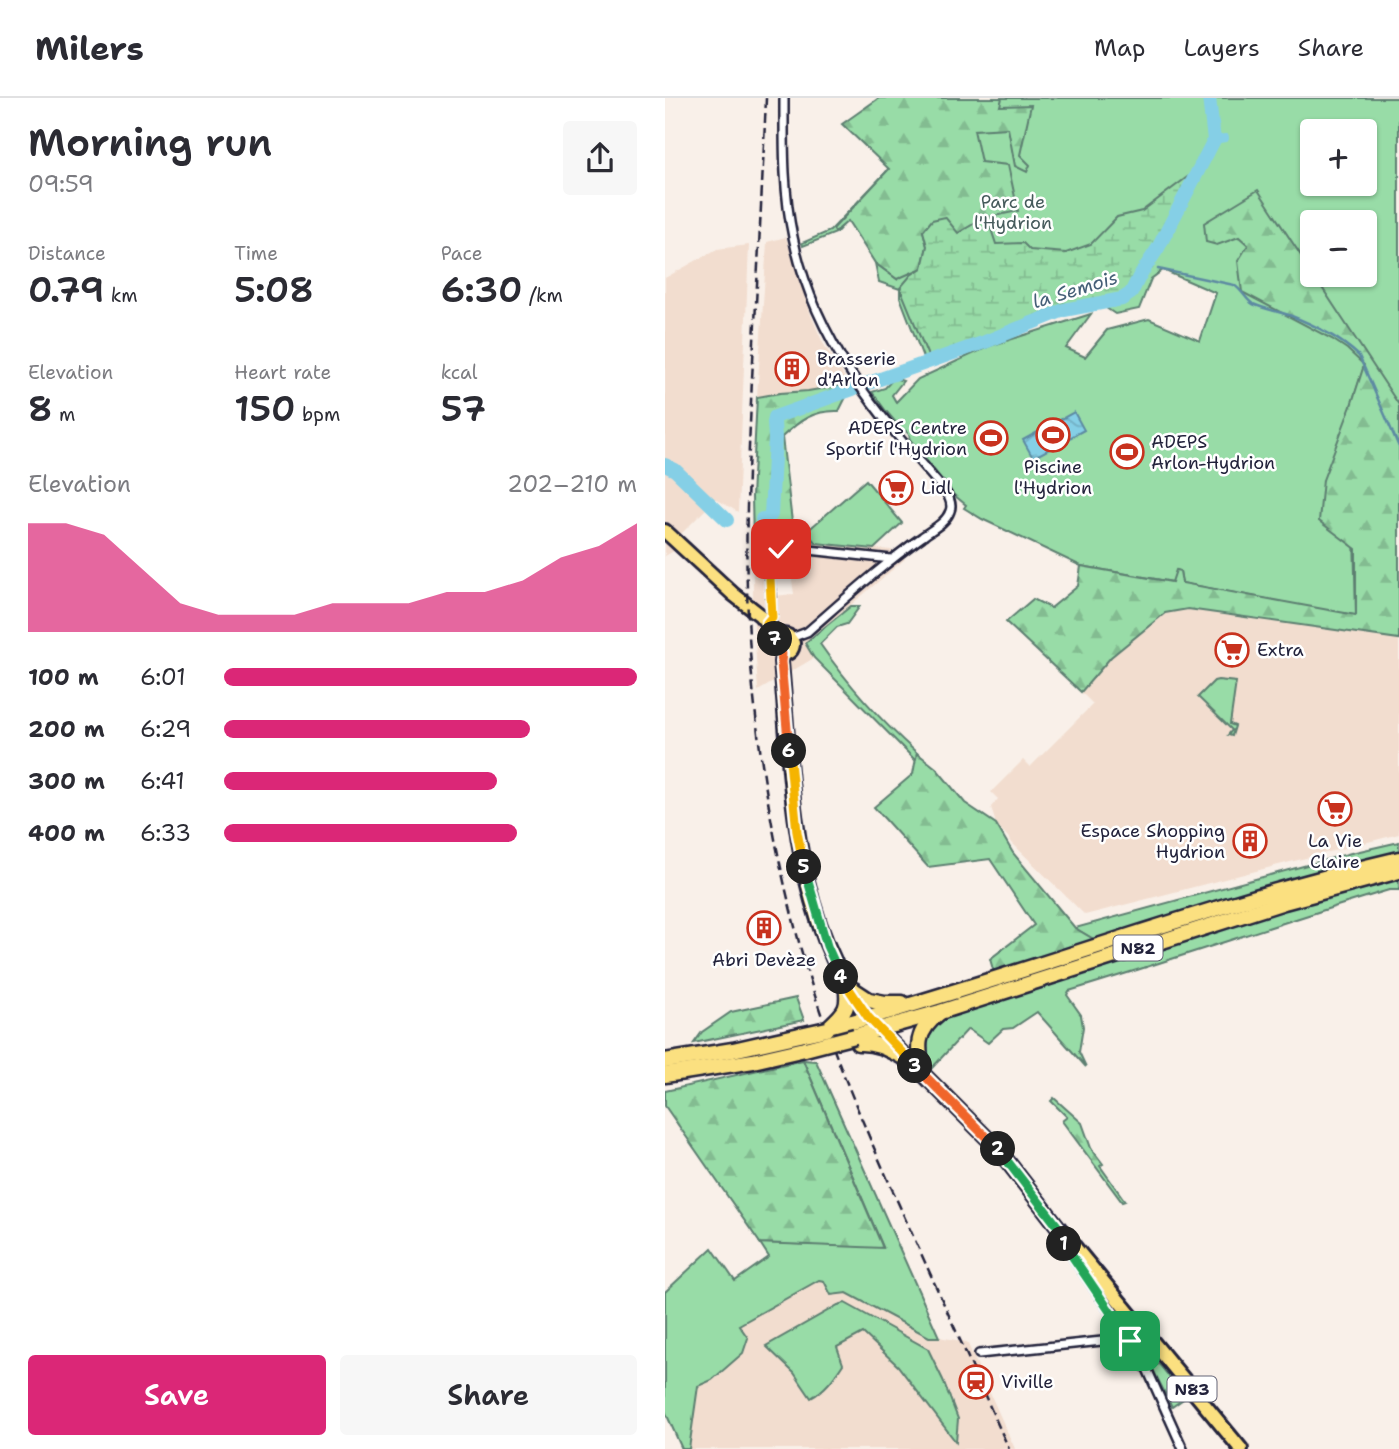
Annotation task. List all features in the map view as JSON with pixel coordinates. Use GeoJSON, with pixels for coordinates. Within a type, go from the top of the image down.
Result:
{"type":"FeatureCollection","features":[{"type":"Feature","properties":{"kind":"highway","name":"N82"},"geometry":{"type":"LineString","coordinates":[[665,1061],[803,1042],[828,1036],[852,1028],[868,1017],[1277,890],[1399,859]]}},
{"type":"Feature","properties":{"kind":"highway","name":"N82"},"geometry":{"type":"LineString","coordinates":[[852,1028],[879,1030],[1284,902],[1399,871]]}},
{"type":"Feature","properties":{"kind":"highway"},"geometry":{"type":"LineString","coordinates":[[846,985],[869,1000],[910,1006]]}},
{"type":"Feature","properties":{"kind":"highway"},"geometry":{"type":"LineString","coordinates":[[846,985],[852,1028],[871,1042],[909,1060]]}},
{"type":"Feature","properties":{"kind":"highway"},"geometry":{"type":"LineString","coordinates":[[923,1074],[918,1043],[922,1031],[940,1012]]}},
{"type":"Feature","properties":{"kind":"highway"},"geometry":{"type":"LineString","coordinates":[[828,1036],[852,1028]]}},
{"type":"Feature","properties":{"kind":"highway","name":"N82"},"geometry":{"type":"LineString","coordinates":[[665,1075],[753,1061],[803,1042]]}},
{"type":"Feature","properties":{"kind":"main road","name":"N83"},"geometry":{"type":"LineString","coordinates":[[665,531],[784,637]]}},
{"type":"Feature","properties":{"kind":"main road","name":"N83"},"geometry":{"type":"LineString","coordinates":[[784,637],[774,640],[773,647],[782,654],[790,765],[802,860],[827,946],[846,985],[879,1030],[997,1148],[1059,1228],[1241,1449]]}},
{"type":"Feature","properties":{"kind":"street"},"geometry":{"type":"LineString","coordinates":[[784,98],[789,217],[799,259],[817,312],[832,343],[871,404],[950,497],[952,506],[942,522],[891,559],[807,632],[784,637]]}},
{"type":"Feature","properties":{"kind":"street"},"geometry":{"type":"LineString","coordinates":[[767,623],[772,617],[769,560],[773,553],[791,548],[891,559]]}},
{"type":"Feature","properties":{"kind":"street"},"geometry":{"type":"LineString","coordinates":[[1059,1228],[1064,1244],[1148,1371],[1183,1449]]}},
{"type":"Feature","properties":{"kind":"street"},"geometry":{"type":"LineString","coordinates":[[1127,1337],[1139,1325]]}},
{"type":"Feature","properties":{"kind":"street"},"geometry":{"type":"LineString","coordinates":[[979,1354],[1127,1337],[1139,1325]]}},
{"type":"Feature","properties":{"kind":"shaded area"},"geometry":{"type":"Polygon","coordinates":[[[786,237],[811,315],[823,343],[849,384],[757,397],[767,242],[786,237]]]}},
{"type":"Feature","properties":{"kind":"shaded area"},"geometry":{"type":"Polygon","coordinates":[[[749,245],[738,512],[716,499],[677,538],[674,551],[665,556],[665,278],[717,249],[749,245]]]}},
{"type":"Feature","properties":{"kind":"shaded area"},"geometry":{"type":"Polygon","coordinates":[[[753,543],[816,543],[891,550],[905,559],[806,643],[814,658],[758,691],[753,609],[753,543]],[[784,571],[773,572],[774,596],[794,594],[792,580],[784,571]]]}},
{"type":"Feature","properties":{"kind":"shaded area"},"geometry":{"type":"Polygon","coordinates":[[[1188,608],[1399,639],[1399,834],[1085,915],[996,824],[991,807],[998,799],[991,792],[1023,760],[1030,767],[1093,704],[1081,692],[1111,657],[1165,613],[1188,608]]]}},
{"type":"Feature","properties":{"kind":"shaded area"},"geometry":{"type":"Polygon","coordinates":[[[819,1280],[824,1281],[831,1295],[847,1293],[928,1337],[967,1342],[1015,1449],[689,1449],[698,1386],[712,1380],[739,1325],[819,1280]]]}},
{"type":"Feature","properties":{"kind":"green space"},"geometry":{"type":"Polygon","coordinates":[[[879,98],[1002,98],[1000,106],[1031,105],[1020,155],[1030,165],[1027,172],[1015,166],[1008,128],[974,130],[981,162],[1008,165],[1018,211],[984,218],[958,234],[923,231],[927,246],[922,268],[897,279],[875,263],[848,221],[835,232],[833,229],[889,169],[842,124],[879,98]]]}},
{"type":"Feature","properties":{"kind":"green space","name":"Parc de l'Hydrion"},"geometry":{"type":"Polygon","coordinates":[[[950,98],[1399,98],[1399,456],[1364,367],[1351,406],[1356,616],[1182,583],[1180,571],[1177,570],[1173,582],[1081,566],[964,508],[966,505],[954,495],[910,436],[872,392],[885,388],[894,378],[903,381],[892,395],[896,402],[918,379],[990,346],[1091,314],[1066,348],[1085,357],[1107,330],[1149,319],[1200,341],[1216,293],[1163,270],[1151,279],[1139,309],[1115,314],[1103,306],[1076,310],[927,368],[900,297],[900,289],[879,282],[875,263],[897,279],[896,167],[836,233],[803,246],[802,243],[830,231],[886,172],[900,148],[950,98]]]}},
{"type":"Feature","properties":{"kind":"green space"},"geometry":{"type":"Polygon","coordinates":[[[1198,169],[1158,248],[1131,293],[1122,299],[1064,310],[930,361],[900,288],[911,275],[922,268],[927,246],[923,231],[932,220],[945,217],[958,233],[984,218],[988,220],[996,244],[1023,243],[1030,250],[1066,253],[1091,244],[1117,217],[1142,211],[1198,169]]]}},
{"type":"Feature","properties":{"kind":"green space"},"geometry":{"type":"Polygon","coordinates":[[[1258,190],[1300,254],[1300,287],[1322,287],[1399,405],[1399,639],[1188,609],[1165,613],[1111,657],[1081,692],[1006,622],[1033,599],[1051,608],[1078,586],[1081,566],[1172,582],[1176,570],[1180,571],[1182,583],[1356,615],[1356,549],[1319,521],[1323,480],[1364,365],[1332,339],[1242,292],[1238,261],[1248,245],[1239,237],[1217,245],[1206,242],[1204,223],[1258,190]]]}},
{"type":"Feature","properties":{"kind":"green space"},"geometry":{"type":"Polygon","coordinates":[[[849,384],[851,387],[839,411],[822,412],[808,417],[782,437],[792,522],[788,537],[777,542],[753,543],[752,497],[757,397],[849,384]]]}},
{"type":"Feature","properties":{"kind":"green space"},"geometry":{"type":"Polygon","coordinates":[[[866,480],[902,523],[874,549],[816,543],[806,532],[866,480]]]}},
{"type":"Feature","properties":{"kind":"green space"},"geometry":{"type":"Polygon","coordinates":[[[851,606],[860,606],[847,624],[837,627],[820,644],[865,701],[917,753],[916,761],[814,658],[805,643],[851,606]]]}},
{"type":"Feature","properties":{"kind":"green space"},"geometry":{"type":"Polygon","coordinates":[[[1218,680],[1236,682],[1230,724],[1235,726],[1232,736],[1228,735],[1232,730],[1198,697],[1218,680]]]}},
{"type":"Feature","properties":{"kind":"green space"},"geometry":{"type":"Polygon","coordinates":[[[917,753],[936,768],[965,803],[996,824],[1013,853],[1075,928],[1095,940],[994,973],[990,959],[1034,925],[990,859],[928,867],[874,807],[913,774],[917,753]]]}},
{"type":"Feature","properties":{"kind":"green space"},"geometry":{"type":"Polygon","coordinates":[[[1399,842],[1399,852],[1284,882],[1095,940],[1075,928],[1351,853],[1399,842]]]}},
{"type":"Feature","properties":{"kind":"green space"},"geometry":{"type":"Polygon","coordinates":[[[1399,878],[1399,890],[1389,890],[1349,902],[1069,991],[1067,995],[1081,1015],[1083,1027],[1079,1052],[1086,1067],[1037,1012],[1013,1028],[1003,1029],[988,1043],[968,1029],[932,1068],[927,1063],[925,1033],[941,1017],[1291,907],[1399,878]]]}},
{"type":"Feature","properties":{"kind":"green space"},"geometry":{"type":"Polygon","coordinates":[[[796,998],[804,1020],[694,1043],[702,1032],[731,1012],[796,998]]]}},
{"type":"Feature","properties":{"kind":"green space"},"geometry":{"type":"Polygon","coordinates":[[[803,1060],[816,1061],[939,1337],[929,1337],[847,1293],[831,1295],[824,1281],[819,1280],[739,1325],[748,1338],[743,1353],[712,1380],[698,1386],[689,1449],[682,1449],[665,1411],[665,1292],[712,1248],[735,1281],[769,1257],[760,1243],[883,1247],[803,1060]]]}},
{"type":"Feature","properties":{"kind":"green space"},"geometry":{"type":"Polygon","coordinates":[[[803,1060],[883,1248],[760,1243],[665,1106],[665,1091],[803,1060]]]}},
{"type":"Feature","properties":{"kind":"green space"},"geometry":{"type":"Polygon","coordinates":[[[1054,1098],[1082,1123],[1091,1148],[1103,1164],[1100,1166],[1125,1201],[1122,1202],[1062,1121],[1067,1117],[1051,1101],[1054,1098]]]}},
{"type":"Feature","properties":{"kind":"green space"},"geometry":{"type":"Polygon","coordinates":[[[845,1303],[928,1349],[958,1419],[956,1442],[898,1366],[863,1333],[837,1347],[843,1364],[829,1383],[811,1398],[794,1373],[766,1346],[845,1303]]]}},
{"type":"Feature","properties":{"kind":"green space"},"geometry":{"type":"Polygon","coordinates":[[[1146,1348],[1153,1357],[1151,1359],[1156,1365],[1159,1364],[1186,1397],[1172,1407],[1143,1350],[1146,1348]]]}},
{"type":"Feature","properties":{"kind":"water","name":"Piscine l'Hydrion"},"geometry":{"type":"Polygon","coordinates":[[[1074,412],[1084,430],[1033,458],[1023,440],[1074,412]]]}},
{"type":"Feature","properties":{"kind":"waterway","name":"la Semois"},"geometry":{"type":"LineString","coordinates":[[866,384],[985,342],[1064,310],[1122,299],[1131,293],[1158,248],[1214,140],[1209,98]]}},
{"type":"Feature","properties":{"kind":"waterway"},"geometry":{"type":"LineString","coordinates":[[1214,140],[1225,138]]}},
{"type":"Feature","properties":{"kind":"waterway","name":"la Semois"},"geometry":{"type":"LineString","coordinates":[[1146,267],[1152,268]]}},
{"type":"Feature","properties":{"kind":"waterway"},"geometry":{"type":"LineString","coordinates":[[1158,269],[1234,285],[1253,304],[1299,319],[1343,343],[1359,356],[1399,447]]}},
{"type":"Feature","properties":{"kind":"waterway","name":"la Semois"},"geometry":{"type":"LineString","coordinates":[[762,519],[771,515],[775,417],[853,389]]}},
{"type":"Feature","properties":{"kind":"waterway","name":"la Semois"},"geometry":{"type":"LineString","coordinates":[[665,465],[675,470],[727,520]]}},
{"type":"Feature","properties":{"kind":"railway"},"geometry":{"type":"LineString","coordinates":[[766,98],[750,432],[747,563],[756,715],[775,841],[805,962],[844,1076],[1009,1449]]}},
{"type":"Feature","properties":{"kind":"place","name":"Brasserie d'Arlon"},"geometry":{"type":"Point","coordinates":[792,369]}},
{"type":"Feature","properties":{"kind":"place","name":"Piscine l'Hydrion"},"geometry":{"type":"Point","coordinates":[1053,435]}},
{"type":"Feature","properties":{"kind":"place","name":"ADEPS Centre Sportif l'Hydrion"},"geometry":{"type":"Point","coordinates":[991,438]}},
{"type":"Feature","properties":{"kind":"place","name":"ADEPS Arlon-Hydrion"},"geometry":{"type":"Point","coordinates":[1127,452]}},
{"type":"Feature","properties":{"kind":"place","name":"Lidl"},"geometry":{"type":"Point","coordinates":[896,488]}},
{"type":"Feature","properties":{"kind":"place","name":"Extra"},"geometry":{"type":"Point","coordinates":[1232,650]}},
{"type":"Feature","properties":{"kind":"place","name":"La Vie Claire"},"geometry":{"type":"Point","coordinates":[1335,809]}},
{"type":"Feature","properties":{"kind":"place","name":"Espace Shopping Hydrion"},"geometry":{"type":"Point","coordinates":[1250,841]}},
{"type":"Feature","properties":{"kind":"place","name":"Abri Devèze"},"geometry":{"type":"Point","coordinates":[764,928]}},
{"type":"Feature","properties":{"kind":"place","name":"Viville"},"geometry":{"type":"Point","coordinates":[976,1382]}},
{"type":"Feature","properties":{"kind":"route"},"geometry":{"type":"LineString","coordinates":[[781,549],[773,553],[769,560],[772,617],[767,623],[778,636],[773,647],[782,654],[797,832],[813,903],[827,946],[861,1009],[997,1148],[1059,1228],[1064,1244],[1130,1341]]}}]}
